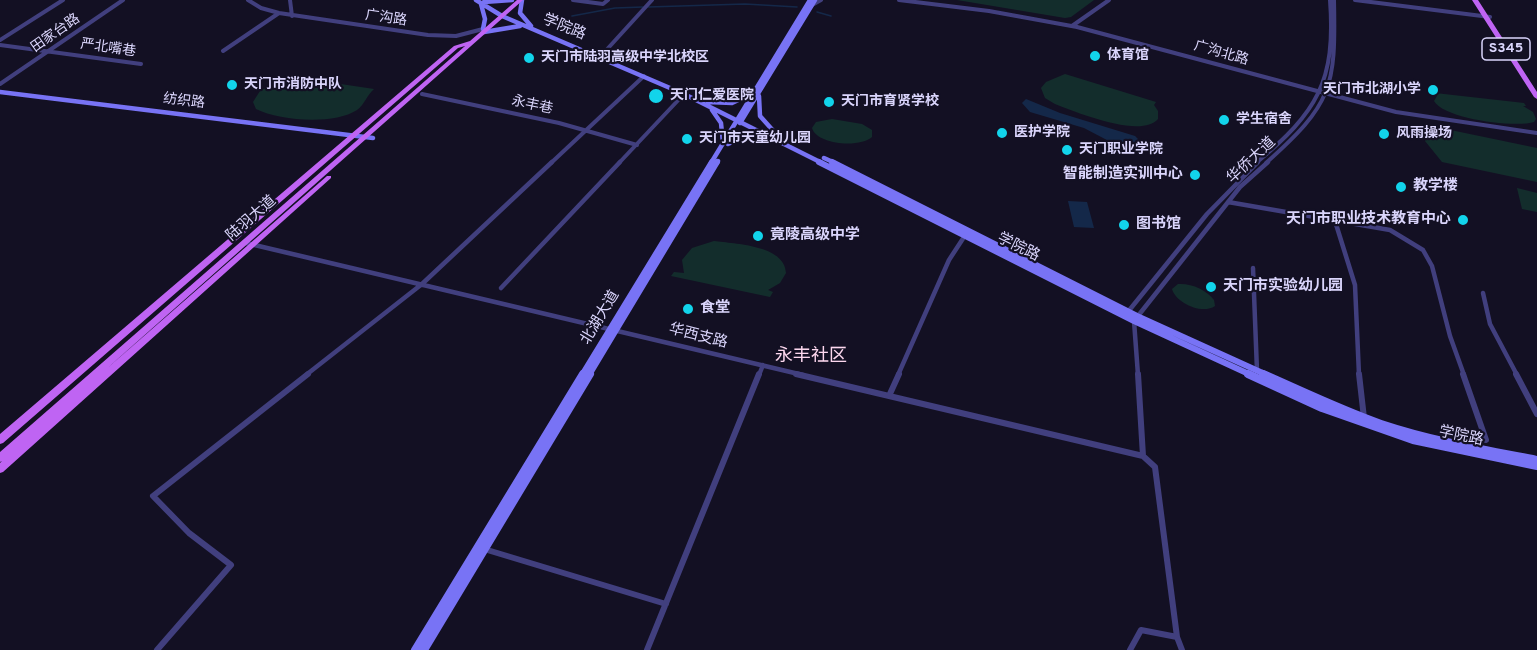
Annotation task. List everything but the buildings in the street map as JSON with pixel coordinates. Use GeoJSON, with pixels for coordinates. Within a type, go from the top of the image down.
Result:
{"type":"FeatureCollection","features":[{"type":"Feature","properties":{"kind":"main road","name":"学院路"},"geometry":{"type":"LineString","coordinates":[[476,0],[502,15],[601,56],[776,136],[1127,314]]}},
{"type":"Feature","properties":{"kind":"main road"},"geometry":{"type":"LineString","coordinates":[[0,440],[363,137],[422,94],[483,39],[485,19],[482,2],[512,0]]}},
{"type":"Feature","properties":{"kind":"main road"},"geometry":{"type":"LineString","coordinates":[[520,0],[520,13],[529,27]]}},
{"type":"Feature","properties":{"kind":"main road","name":"陆羽大道"},"geometry":{"type":"LineString","coordinates":[[0,450],[520,0]]}},
{"type":"Feature","properties":{"kind":"main road","name":"S345"},"geometry":{"type":"LineString","coordinates":[[1475,0],[1537,88]]}},
{"type":"Feature","properties":{"kind":"main road","name":"S345"},"geometry":{"type":"LineString","coordinates":[[1480,0],[1487,16],[1537,98]]}},
{"type":"Feature","properties":{"kind":"main road","name":"北湖大道"},"geometry":{"type":"LineString","coordinates":[[424,650],[482,548],[810,2]]}},
{"type":"Feature","properties":{"kind":"main road"},"geometry":{"type":"LineString","coordinates":[[484,31],[510,26],[529,27]]}},
{"type":"Feature","properties":{"kind":"main road","name":"陆羽大道"},"geometry":{"type":"LineString","coordinates":[[0,458],[250,244],[363,137],[484,31]]}},
{"type":"Feature","properties":{"kind":"main road"},"geometry":{"type":"LineString","coordinates":[[363,137],[456,47],[469,42]]}},
{"type":"Feature","properties":{"kind":"main road","name":"学院路"},"geometry":{"type":"LineString","coordinates":[[601,56],[707,103]]}},
{"type":"Feature","properties":{"kind":"main road"},"geometry":{"type":"LineString","coordinates":[[707,103],[732,104],[757,91],[759,113],[776,136]]}},
{"type":"Feature","properties":{"kind":"main road","name":"纺织路"},"geometry":{"type":"LineString","coordinates":[[0,92],[363,137]]}},
{"type":"Feature","properties":{"kind":"main road"},"geometry":{"type":"LineString","coordinates":[[707,103],[720,119],[726,143],[751,136],[776,136]]}},
{"type":"Feature","properties":{"kind":"main road","name":"学院路"},"geometry":{"type":"LineString","coordinates":[[776,136],[964,237],[1127,314],[1364,418],[1442,441],[1537,460]]}},
{"type":"Feature","properties":{"kind":"main road"},"geometry":{"type":"LineString","coordinates":[[0,469],[250,244]]}},
{"type":"Feature","properties":{"kind":"main road","name":"学院路"},"geometry":{"type":"LineString","coordinates":[[1136,318],[1322,408],[1367,426],[1445,448],[1537,466]]}},
{"type":"Feature","properties":{"kind":"main road","name":"北湖大道"},"geometry":{"type":"LineString","coordinates":[[415,650],[482,548]]}},
{"type":"Feature","properties":{"kind":"street"},"geometry":{"type":"LineString","coordinates":[[0,40],[63,0]]}},
{"type":"Feature","properties":{"kind":"street","name":"田家台路"},"geometry":{"type":"LineString","coordinates":[[0,84],[123,0]]}},
{"type":"Feature","properties":{"kind":"street","name":"广沟路"},"geometry":{"type":"LineString","coordinates":[[248,0],[261,8],[292,16],[452,36],[484,31]]}},
{"type":"Feature","properties":{"kind":"street"},"geometry":{"type":"LineString","coordinates":[[290,0],[292,16]]}},
{"type":"Feature","properties":{"kind":"street"},"geometry":{"type":"LineString","coordinates":[[573,0],[603,4],[608,0]]}},
{"type":"Feature","properties":{"kind":"street"},"geometry":{"type":"LineString","coordinates":[[601,56],[652,0]]}},
{"type":"Feature","properties":{"kind":"street"},"geometry":{"type":"LineString","coordinates":[[810,2],[821,0]]}},
{"type":"Feature","properties":{"kind":"street","name":"广沟北路"},"geometry":{"type":"LineString","coordinates":[[899,0],[1071,25],[1175,51],[1323,93],[1442,121],[1537,131]]}},
{"type":"Feature","properties":{"kind":"street","name":"广沟北路"},"geometry":{"type":"LineString","coordinates":[[918,0],[1071,25]]}},
{"type":"Feature","properties":{"kind":"street"},"geometry":{"type":"LineString","coordinates":[[1071,25],[1108,0]]}},
{"type":"Feature","properties":{"kind":"street","name":"华侨大道"},"geometry":{"type":"LineString","coordinates":[[1136,318],[1227,202],[1245,182],[1303,130],[1323,93],[1336,40],[1332,0]]}},
{"type":"Feature","properties":{"kind":"street"},"geometry":{"type":"LineString","coordinates":[[1355,0],[1487,16]]}},
{"type":"Feature","properties":{"kind":"street"},"geometry":{"type":"LineString","coordinates":[[1365,0],[1487,16]]}},
{"type":"Feature","properties":{"kind":"street"},"geometry":{"type":"LineString","coordinates":[[223,51],[279,14]]}},
{"type":"Feature","properties":{"kind":"street"},"geometry":{"type":"LineString","coordinates":[[452,36],[458,40],[456,47]]}},
{"type":"Feature","properties":{"kind":"street","name":"严北嘴巷"},"geometry":{"type":"LineString","coordinates":[[0,45],[141,64]]}},
{"type":"Feature","properties":{"kind":"street"},"geometry":{"type":"LineString","coordinates":[[158,650],[231,565],[189,533],[153,496],[422,284],[644,76]]}},
{"type":"Feature","properties":{"kind":"street","name":"华侨大道"},"geometry":{"type":"LineString","coordinates":[[1127,314],[1235,182],[1298,126],[1323,93]]}},
{"type":"Feature","properties":{"kind":"street","name":"永丰巷"},"geometry":{"type":"LineString","coordinates":[[422,94],[586,130],[637,145]]}},
{"type":"Feature","properties":{"kind":"street"},"geometry":{"type":"LineString","coordinates":[[501,288],[684,94]]}},
{"type":"Feature","properties":{"kind":"street"},"geometry":{"type":"LineString","coordinates":[[1227,202],[1394,231],[1426,253],[1450,336],[1486,440]]}},
{"type":"Feature","properties":{"kind":"street"},"geometry":{"type":"LineString","coordinates":[[1335,221],[1354,285],[1356,342],[1364,418]]}},
{"type":"Feature","properties":{"kind":"street"},"geometry":{"type":"LineString","coordinates":[[889,396],[950,260],[964,237]]}},
{"type":"Feature","properties":{"kind":"street","name":"华西支路"},"geometry":{"type":"LineString","coordinates":[[250,244],[1143,456]]}},
{"type":"Feature","properties":{"kind":"street"},"geometry":{"type":"LineString","coordinates":[[1253,268],[1257,371]]}},
{"type":"Feature","properties":{"kind":"street"},"geometry":{"type":"LineString","coordinates":[[1483,293],[1490,324],[1537,414]]}},
{"type":"Feature","properties":{"kind":"street"},"geometry":{"type":"LineString","coordinates":[[1136,318],[1143,456],[1155,467],[1177,637],[1182,650]]}},
{"type":"Feature","properties":{"kind":"street"},"geometry":{"type":"LineString","coordinates":[[647,650],[763,365]]}},
{"type":"Feature","properties":{"kind":"street"},"geometry":{"type":"LineString","coordinates":[[482,548],[666,604]]}},
{"type":"Feature","properties":{"kind":"street"},"geometry":{"type":"LineString","coordinates":[[1130,650],[1141,630],[1177,637]]}},
{"type":"Feature","properties":{"kind":"green space"},"geometry":{"type":"Polygon","coordinates":[[[957,0],[1094,0],[1071,17],[1065,18],[957,0]]]}},
{"type":"Feature","properties":{"kind":"green space"},"geometry":{"type":"Polygon","coordinates":[[[1065,74],[1156,102],[1154,105],[1158,111],[1158,119],[1150,124],[1123,125],[1092,118],[1055,104],[1045,98],[1041,88],[1046,82],[1065,74]]]}},
{"type":"Feature","properties":{"kind":"green space"},"geometry":{"type":"Polygon","coordinates":[[[287,76],[374,89],[357,110],[335,118],[292,119],[256,109],[253,102],[260,91],[287,76]]]}},
{"type":"Feature","properties":{"kind":"green space"},"geometry":{"type":"Polygon","coordinates":[[[1435,93],[1524,103],[1526,106],[1523,106],[1533,112],[1536,119],[1534,122],[1525,124],[1512,124],[1465,117],[1440,107],[1434,101],[1437,96],[1435,93]]]}},
{"type":"Feature","properties":{"kind":"green space"},"geometry":{"type":"Polygon","coordinates":[[[832,119],[862,124],[872,130],[872,137],[858,143],[839,143],[822,138],[812,128],[816,122],[832,119]]]}},
{"type":"Feature","properties":{"kind":"green space"},"geometry":{"type":"Polygon","coordinates":[[[1436,127],[1537,148],[1537,182],[1442,162],[1425,141],[1427,136],[1436,131],[1436,127]]]}},
{"type":"Feature","properties":{"kind":"green space"},"geometry":{"type":"Polygon","coordinates":[[[1517,188],[1537,193],[1537,212],[1522,209],[1517,188]]]}},
{"type":"Feature","properties":{"kind":"green space"},"geometry":{"type":"Polygon","coordinates":[[[714,241],[758,248],[777,257],[786,273],[780,283],[768,290],[773,292],[770,297],[671,276],[674,272],[684,273],[682,260],[692,248],[714,241]]]}},
{"type":"Feature","properties":{"kind":"green space"},"geometry":{"type":"Polygon","coordinates":[[[1178,284],[1203,290],[1214,300],[1215,306],[1203,309],[1184,303],[1172,289],[1178,284]]]}},
{"type":"Feature","properties":{"kind":"water"},"geometry":{"type":"Polygon","coordinates":[[[1026,99],[1060,113],[1135,136],[1142,143],[1133,152],[1126,150],[1084,128],[1030,112],[1022,103],[1026,99]]]}},
{"type":"Feature","properties":{"kind":"water"},"geometry":{"type":"Polygon","coordinates":[[[1068,201],[1087,202],[1094,228],[1074,227],[1068,201]]]}},
{"type":"Feature","properties":{"kind":"waterway"},"geometry":{"type":"LineString","coordinates":[[648,7],[745,4],[797,7]]}},
{"type":"Feature","properties":{"kind":"waterway"},"geometry":{"type":"LineString","coordinates":[[572,16],[615,8],[643,7]]}},
{"type":"Feature","properties":{"kind":"waterway"},"geometry":{"type":"LineString","coordinates":[[817,12],[831,16]]}},
{"type":"Feature","properties":{"kind":"place","name":"体育馆"},"geometry":{"type":"Point","coordinates":[1095,56]}},
{"type":"Feature","properties":{"kind":"place","name":"天门市陆羽高级中学北校区"},"geometry":{"type":"Point","coordinates":[529,58]}},
{"type":"Feature","properties":{"kind":"place","name":"天门市消防中队"},"geometry":{"type":"Point","coordinates":[232,85]}},
{"type":"Feature","properties":{"kind":"place","name":"天门市北湖小学"},"geometry":{"type":"Point","coordinates":[1433,90]}},
{"type":"Feature","properties":{"kind":"place","name":"天门仁爱医院"},"geometry":{"type":"Point","coordinates":[656,96]}},
{"type":"Feature","properties":{"kind":"place","name":"天门市育贤学校"},"geometry":{"type":"Point","coordinates":[829,102]}},
{"type":"Feature","properties":{"kind":"place","name":"学生宿舍"},"geometry":{"type":"Point","coordinates":[1224,120]}},
{"type":"Feature","properties":{"kind":"place","name":"医护学院"},"geometry":{"type":"Point","coordinates":[1002,133]}},
{"type":"Feature","properties":{"kind":"place","name":"风雨操场"},"geometry":{"type":"Point","coordinates":[1384,134]}},
{"type":"Feature","properties":{"kind":"place","name":"天门市天童幼儿园"},"geometry":{"type":"Point","coordinates":[687,139]}},
{"type":"Feature","properties":{"kind":"place","name":"天门职业学院"},"geometry":{"type":"Point","coordinates":[1067,150]}},
{"type":"Feature","properties":{"kind":"place","name":"智能制造实训中心"},"geometry":{"type":"Point","coordinates":[1195,175]}},
{"type":"Feature","properties":{"kind":"place","name":"教学楼"},"geometry":{"type":"Point","coordinates":[1401,187]}},
{"type":"Feature","properties":{"kind":"place","name":"天门市职业技术教育中心"},"geometry":{"type":"Point","coordinates":[1463,220]}},
{"type":"Feature","properties":{"kind":"place","name":"图书馆"},"geometry":{"type":"Point","coordinates":[1124,225]}},
{"type":"Feature","properties":{"kind":"place","name":"竟陵高级中学"},"geometry":{"type":"Point","coordinates":[758,236]}},
{"type":"Feature","properties":{"kind":"place","name":"天门市实验幼儿园"},"geometry":{"type":"Point","coordinates":[1211,287]}},
{"type":"Feature","properties":{"kind":"place","name":"食堂"},"geometry":{"type":"Point","coordinates":[688,309]}},
{"type":"Feature","properties":{"kind":"district","name":"永丰社区"},"geometry":{"type":"Point","coordinates":[811,357]}}]}
